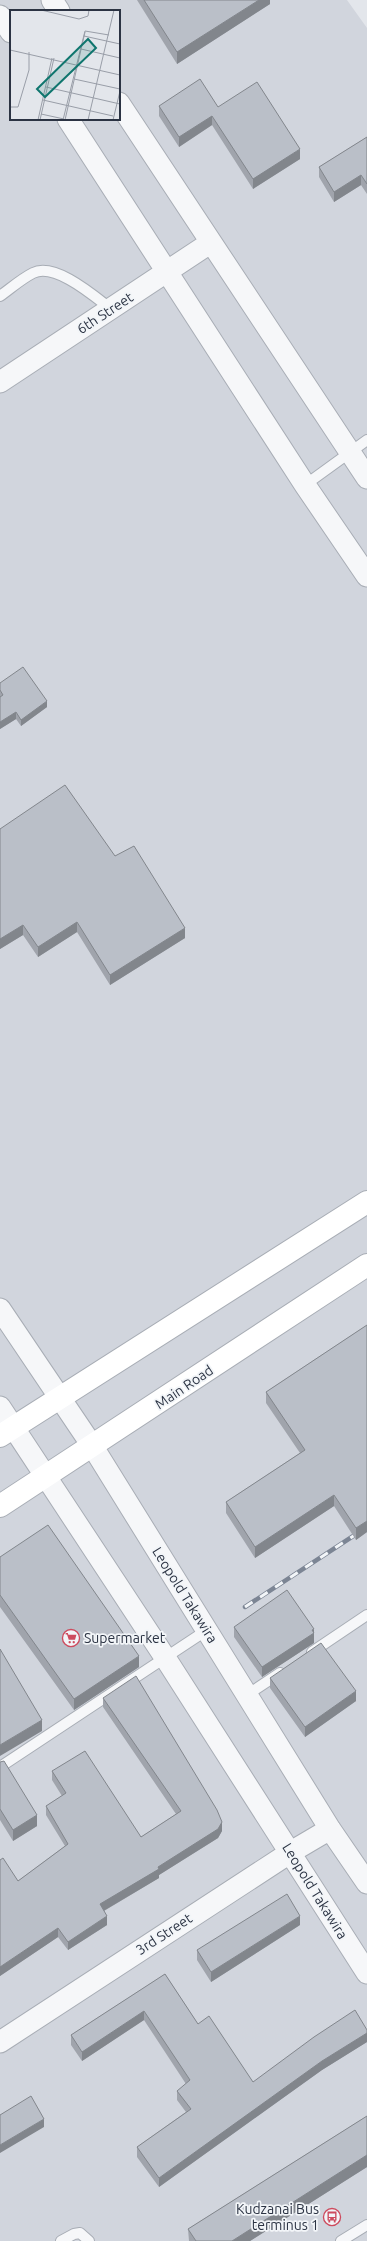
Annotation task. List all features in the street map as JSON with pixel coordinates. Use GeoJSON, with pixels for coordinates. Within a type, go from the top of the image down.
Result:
{"type":"FeatureCollection","features":[{"type":"Feature","properties":{"kind":"main road"},"geometry":{"type":"LineString","coordinates":[[6,1432],[367,1202]]}},
{"type":"Feature","properties":{"kind":"main road","name":"Main Road"},"geometry":{"type":"LineString","coordinates":[[0,1506],[367,1265]]}},
{"type":"Feature","properties":{"kind":"street"},"geometry":{"type":"LineString","coordinates":[[52,0],[58,10]]}},
{"type":"Feature","properties":{"kind":"street"},"geometry":{"type":"LineString","coordinates":[[0,16],[10,31]]}},
{"type":"Feature","properties":{"kind":"street"},"geometry":{"type":"LineString","coordinates":[[120,105],[210,243],[367,478]]}},
{"type":"Feature","properties":{"kind":"street"},"geometry":{"type":"LineString","coordinates":[[69,120],[168,271],[305,485],[367,576]]}},
{"type":"Feature","properties":{"kind":"street","name":"6th Street"},"geometry":{"type":"LineString","coordinates":[[0,382],[210,243]]}},
{"type":"Feature","properties":{"kind":"street","name":"Leopold Takawira"},"geometry":{"type":"LineString","coordinates":[[0,1309],[92,1447],[330,1829],[365,1874]]}},
{"type":"Feature","properties":{"kind":"street","name":"Leopold Takawira"},"geometry":{"type":"LineString","coordinates":[[0,1407],[6,1432],[46,1476],[291,1852],[367,1973]]}},
{"type":"Feature","properties":{"kind":"street","name":"3rd Street"},"geometry":{"type":"LineString","coordinates":[[0,2042],[291,1852],[330,1829]]}},
{"type":"Feature","properties":{"kind":"lane"},"geometry":{"type":"LineString","coordinates":[[0,296],[34,272],[53,272],[78,283],[111,309]]}},
{"type":"Feature","properties":{"kind":"lane"},"geometry":{"type":"LineString","coordinates":[[305,485],[367,440]]}},
{"type":"Feature","properties":{"kind":"lane"},"geometry":{"type":"LineString","coordinates":[[304,1657],[367,1615]]}},
{"type":"Feature","properties":{"kind":"lane"},"geometry":{"type":"LineString","coordinates":[[0,1767],[166,1659],[206,1630]]}},
{"type":"Feature","properties":{"kind":"lane"},"geometry":{"type":"LineString","coordinates":[[247,1695],[291,1665]]}},
{"type":"Feature","properties":{"kind":"lane"},"geometry":{"type":"LineString","coordinates":[[341,2241],[367,2225]]}},
{"type":"Feature","properties":{"kind":"lane"},"geometry":{"type":"LineString","coordinates":[[60,2241],[74,2234],[80,2233],[89,2241]]}},
{"type":"Feature","properties":{"kind":"shaded area"},"geometry":{"type":"Polygon","coordinates":[[[0,0],[347,0],[367,28],[367,2241],[0,2241],[0,0]]]}},
{"type":"Feature","properties":{"kind":"building"},"geometry":{"type":"Polygon","coordinates":[[[144,0],[259,0],[177,52],[144,0]]]}},
{"type":"Feature","properties":{"kind":"building"},"geometry":{"type":"Polygon","coordinates":[[[200,79],[218,107],[257,82],[300,149],[253,179],[212,116],[179,137],[159,106],[200,79]]]}},
{"type":"Feature","properties":{"kind":"building"},"geometry":{"type":"Polygon","coordinates":[[[367,137],[367,184],[361,175],[334,192],[319,167],[367,137]]]}},
{"type":"Feature","properties":{"kind":"building"},"geometry":{"type":"Polygon","coordinates":[[[23,667],[47,701],[21,720],[16,712],[0,722],[0,697],[3,695],[0,690],[0,683],[23,667]]]}},
{"type":"Feature","properties":{"kind":"building"},"geometry":{"type":"Polygon","coordinates":[[[65,785],[115,856],[134,846],[185,928],[110,975],[77,922],[38,947],[23,925],[0,939],[0,829],[65,785]]]}},
{"type":"Feature","properties":{"kind":"building"},"geometry":{"type":"Polygon","coordinates":[[[367,1325],[367,1521],[356,1528],[334,1495],[255,1547],[226,1502],[305,1450],[266,1392],[367,1325]]]}},
{"type":"Feature","properties":{"kind":"building","name":"Supermarket"},"geometry":{"type":"Polygon","coordinates":[[[48,1525],[139,1656],[74,1699],[0,1595],[0,1557],[48,1525]]]}},
{"type":"Feature","properties":{"kind":"building"},"geometry":{"type":"Polygon","coordinates":[[[287,1590],[314,1629],[312,1630],[314,1633],[262,1667],[234,1627],[287,1590]]]}},
{"type":"Feature","properties":{"kind":"building"},"geometry":{"type":"Polygon","coordinates":[[[321,1643],[356,1691],[305,1727],[270,1678],[321,1643]]]}},
{"type":"Feature","properties":{"kind":"building"},"geometry":{"type":"Polygon","coordinates":[[[0,1649],[42,1720],[0,1745],[0,1649]]]}},
{"type":"Feature","properties":{"kind":"building"},"geometry":{"type":"Polygon","coordinates":[[[136,1676],[217,1810],[222,1822],[218,1829],[158,1867],[159,1869],[100,1904],[107,1916],[68,1942],[58,1928],[0,1967],[0,1860],[3,1858],[18,1881],[68,1844],[46,1806],[66,1793],[52,1771],[85,1751],[141,1837],[181,1811],[103,1698],[136,1676]]]}},
{"type":"Feature","properties":{"kind":"building"},"geometry":{"type":"Polygon","coordinates":[[[4,1761],[37,1815],[13,1830],[0,1809],[0,1762],[4,1761]]]}},
{"type":"Feature","properties":{"kind":"building"},"geometry":{"type":"Polygon","coordinates":[[[287,1894],[300,1916],[211,1972],[197,1950],[287,1894]]]}},
{"type":"Feature","properties":{"kind":"building"},"geometry":{"type":"Polygon","coordinates":[[[165,1974],[198,2024],[209,2016],[253,2082],[314,2037],[355,2010],[367,2030],[367,2033],[322,2061],[159,2178],[137,2147],[191,2109],[177,2091],[190,2080],[144,2011],[82,2052],[71,2035],[165,1974]]]}},
{"type":"Feature","properties":{"kind":"building"},"geometry":{"type":"Polygon","coordinates":[[[31,2096],[44,2119],[0,2145],[0,2115],[31,2096]]]}},
{"type":"Feature","properties":{"kind":"building"},"geometry":{"type":"Polygon","coordinates":[[[367,2116],[367,2155],[232,2241],[196,2241],[188,2229],[367,2116]]]}},
{"type":"Feature","properties":{"kind":"railway"},"geometry":{"type":"LineString","coordinates":[[245,1607],[367,1527]]}},
{"type":"Feature","properties":{"kind":"place","name":"Supermarket"},"geometry":{"type":"Point","coordinates":[71,1638]}},
{"type":"Feature","properties":{"kind":"place","name":"Kudzanai Bus terminus 1"},"geometry":{"type":"Point","coordinates":[332,2217]}}]}
